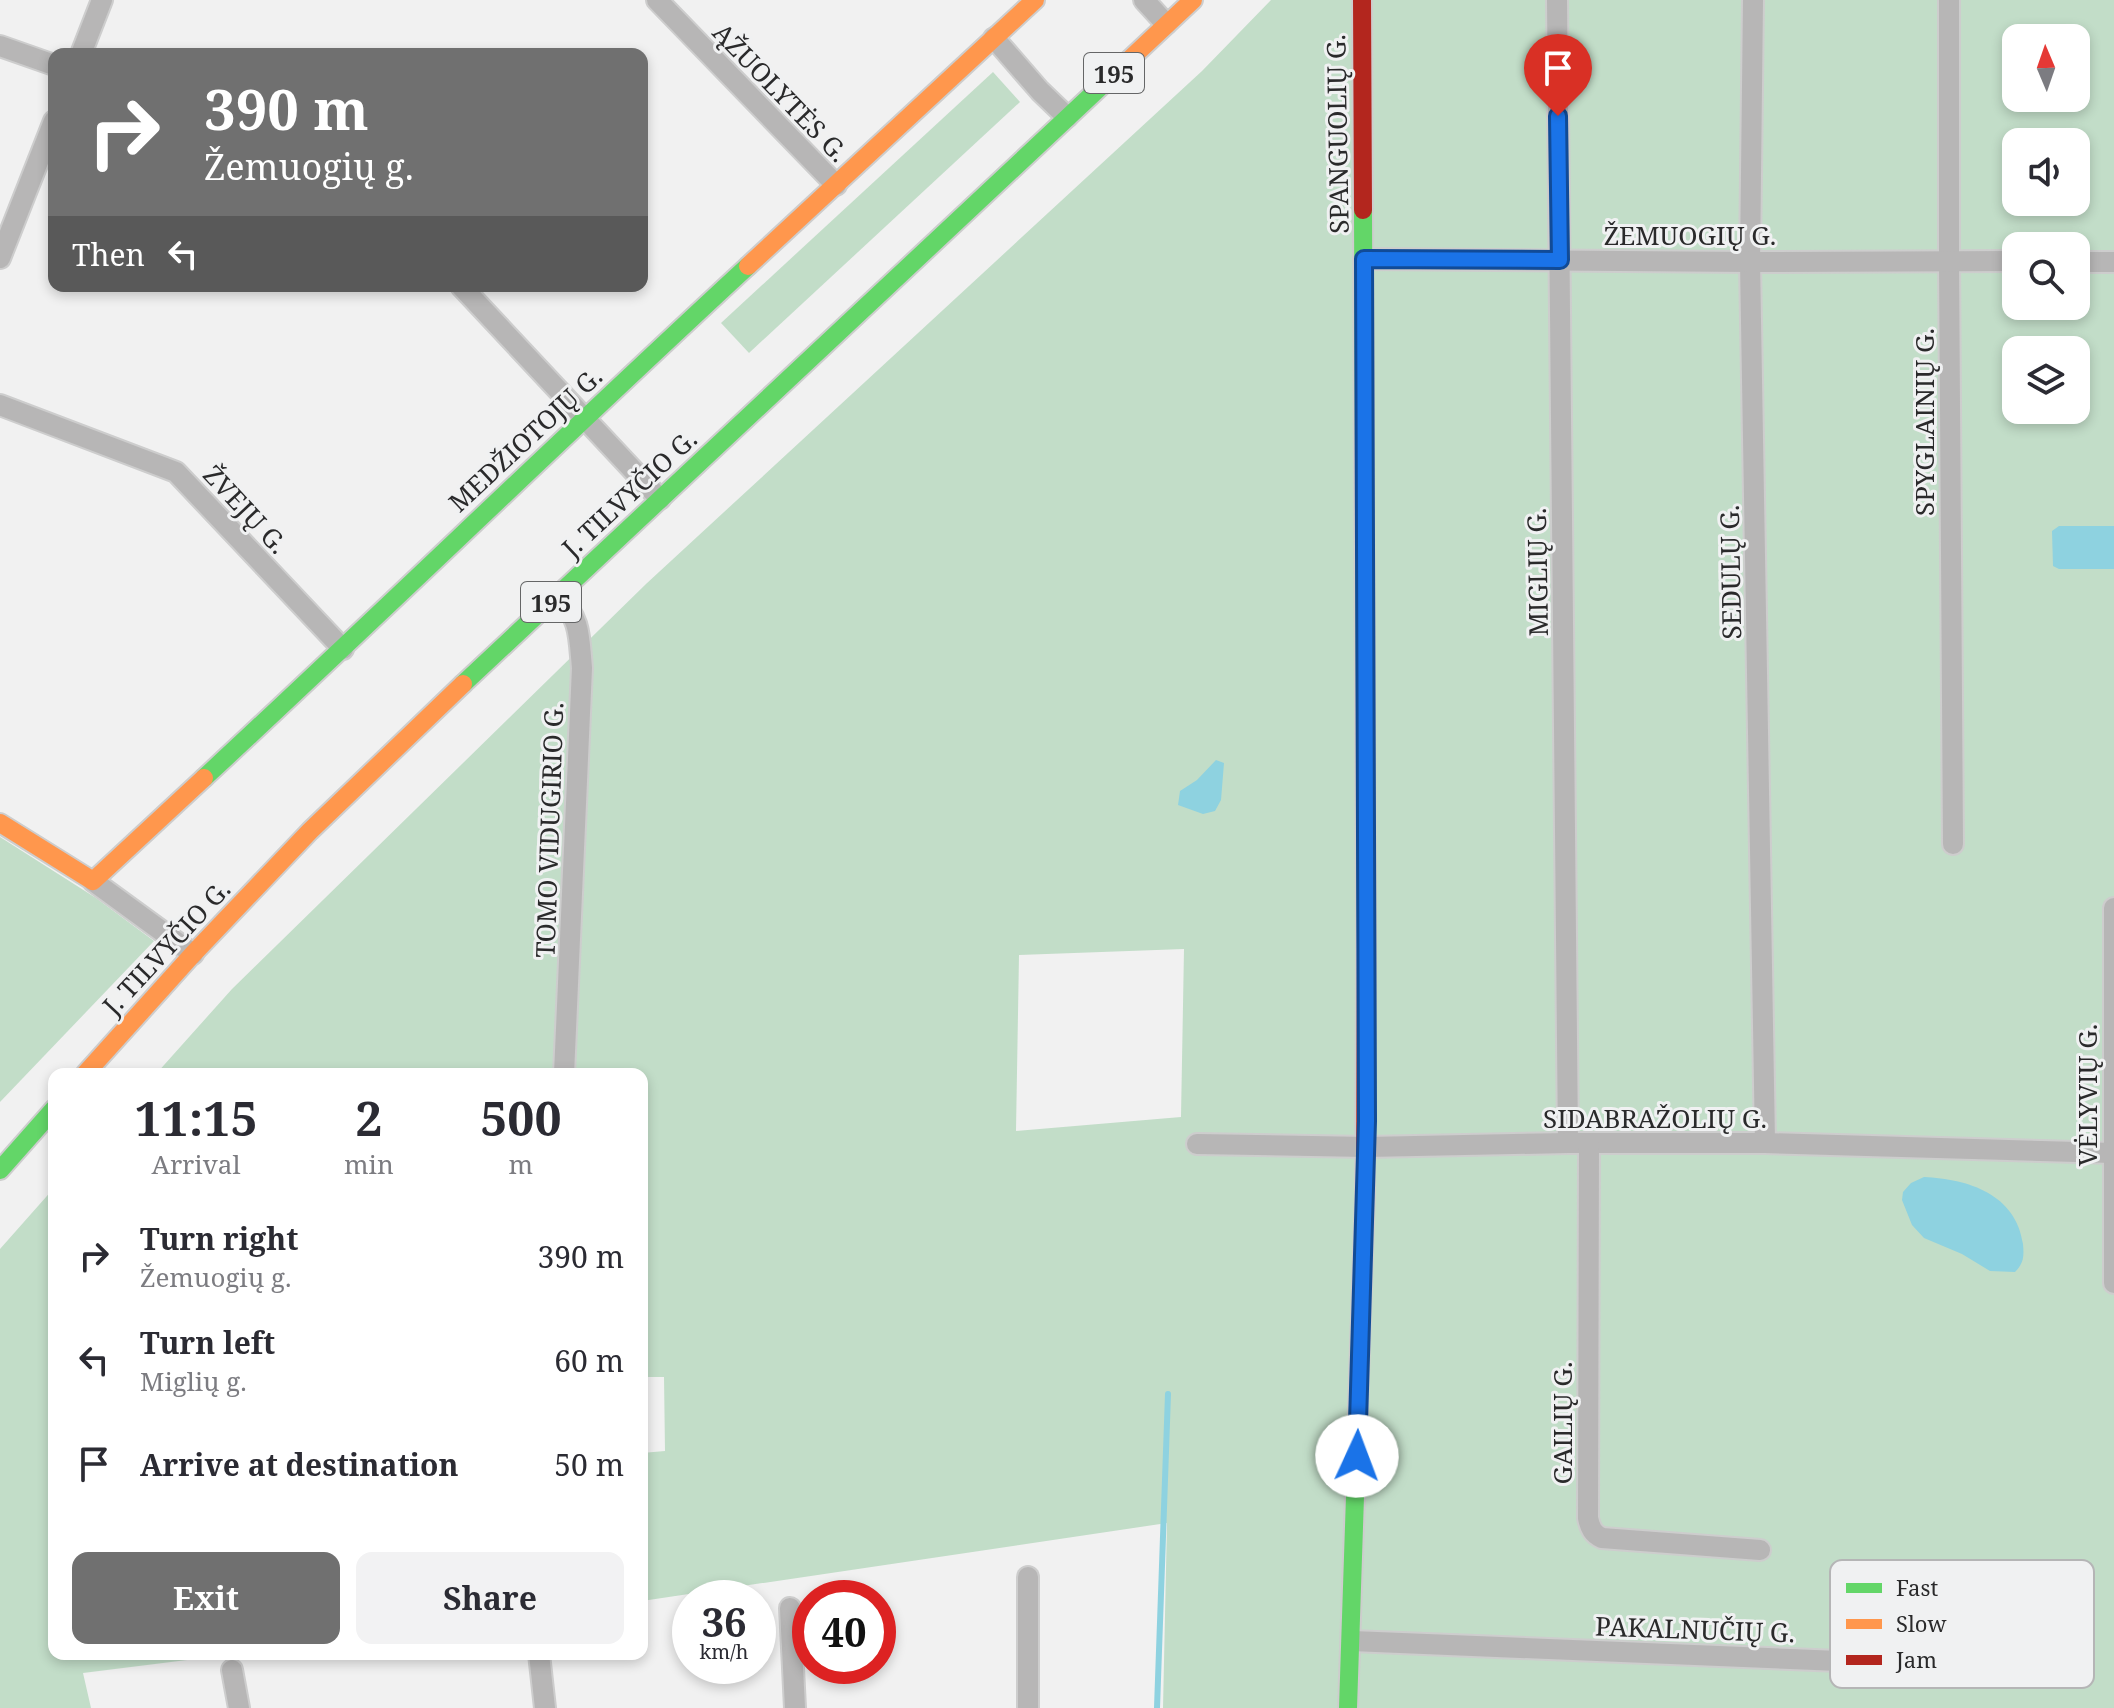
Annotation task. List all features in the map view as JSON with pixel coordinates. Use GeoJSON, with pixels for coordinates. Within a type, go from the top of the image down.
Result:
{"type":"FeatureCollection","features":[{"type":"Feature","properties":{"kind":"street"},"geometry":{"type":"LineString","coordinates":[[83,48],[102,0]]}},
{"type":"Feature","properties":{"kind":"street","name":"ĄŽUOLYTĖS G."},"geometry":{"type":"LineString","coordinates":[[657,0],[836,185]]}},
{"type":"Feature","properties":{"kind":"street","name":"MEDŽIOTOJŲ G."},"geometry":{"type":"LineString","coordinates":[[93,881],[343,649],[585,417],[1035,0]]}},
{"type":"Feature","properties":{"kind":"street"},"geometry":{"type":"LineString","coordinates":[[1144,0],[1166,24]]}},
{"type":"Feature","properties":{"kind":"street","name":"J. TILVYČIO G."},"geometry":{"type":"LineString","coordinates":[[90,1068],[193,954],[333,809],[433,712],[1193,0]]}},
{"type":"Feature","properties":{"kind":"street","name":"SPANGUOLIŲ G."},"geometry":{"type":"LineString","coordinates":[[1348,1708],[1367,1147],[1362,0]]}},
{"type":"Feature","properties":{"kind":"street","name":"MIGLIŲ G."},"geometry":{"type":"LineString","coordinates":[[1557,0],[1568,1143]]}},
{"type":"Feature","properties":{"kind":"street","name":"SEDULŲ G."},"geometry":{"type":"LineString","coordinates":[[1753,0],[1750,262],[1765,1143]]}},
{"type":"Feature","properties":{"kind":"street","name":"SPYGLAINIŲ G."},"geometry":{"type":"LineString","coordinates":[[1949,0],[1953,844]]}},
{"type":"Feature","properties":{"kind":"street"},"geometry":{"type":"LineString","coordinates":[[994,38],[1067,117]]}},
{"type":"Feature","properties":{"kind":"street"},"geometry":{"type":"LineString","coordinates":[[0,46],[48,63]]}},
{"type":"Feature","properties":{"kind":"street"},"geometry":{"type":"LineString","coordinates":[[0,258],[48,136]]}},
{"type":"Feature","properties":{"kind":"street","name":"ŽEMUOGIŲ G."},"geometry":{"type":"LineString","coordinates":[[1364,259],[2002,261]]}},
{"type":"Feature","properties":{"kind":"street"},"geometry":{"type":"LineString","coordinates":[[2090,262],[2114,262]]}},
{"type":"Feature","properties":{"kind":"street"},"geometry":{"type":"LineString","coordinates":[[467,292],[660,499]]}},
{"type":"Feature","properties":{"kind":"street","name":"ŽVEJŲ G."},"geometry":{"type":"LineString","coordinates":[[0,405],[176,472],[343,649]]}},
{"type":"Feature","properties":{"kind":"street","name":"TOMO VIDUGIRIO G."},"geometry":{"type":"LineString","coordinates":[[558,595],[576,621],[582,668],[564,1068]]}},
{"type":"Feature","properties":{"kind":"street"},"geometry":{"type":"LineString","coordinates":[[0,823],[93,881],[193,954]]}},
{"type":"Feature","properties":{"kind":"street","name":"VĖLYVIŲ G."},"geometry":{"type":"LineString","coordinates":[[2114,908],[2114,1283]]}},
{"type":"Feature","properties":{"kind":"street"},"geometry":{"type":"LineString","coordinates":[[0,1170],[48,1116]]}},
{"type":"Feature","properties":{"kind":"street","name":"SIDABRAŽOLIŲ G."},"geometry":{"type":"LineString","coordinates":[[1197,1144],[1367,1147],[1765,1143],[2113,1153]]}},
{"type":"Feature","properties":{"kind":"street","name":"GAILIŲ G."},"geometry":{"type":"LineString","coordinates":[[1589,1144],[1590,1527],[1595,1535],[1602,1538],[1760,1550]]}},
{"type":"Feature","properties":{"kind":"street"},"geometry":{"type":"LineString","coordinates":[[1028,1577],[1028,1708]]}},
{"type":"Feature","properties":{"kind":"street"},"geometry":{"type":"LineString","coordinates":[[790,1608],[795,1708]]}},
{"type":"Feature","properties":{"kind":"street","name":"PAKALNUČIŲ G."},"geometry":{"type":"LineString","coordinates":[[1352,1641],[1830,1661]]}},
{"type":"Feature","properties":{"kind":"street"},"geometry":{"type":"LineString","coordinates":[[540,1660],[545,1708]]}},
{"type":"Feature","properties":{"kind":"street"},"geometry":{"type":"LineString","coordinates":[[232,1670],[239,1708]]}},
{"type":"Feature","properties":{"kind":"green space"},"geometry":{"type":"Polygon","coordinates":[[[1271,0],[2114,0],[2114,1708],[1163,1708],[1167,1523],[776,1581],[672,1580],[672,1597],[648,1600],[648,1452],[665,1451],[664,1377],[648,1377],[648,1068],[161,1068],[232,989],[646,584],[1202,71],[1271,0]],[[1184,949],[1019,955],[1016,1131],[1181,1117],[1184,949]]]}},
{"type":"Feature","properties":{"kind":"green space"},"geometry":{"type":"Polygon","coordinates":[[[993,72],[1020,102],[749,353],[721,323],[993,72]]]}},
{"type":"Feature","properties":{"kind":"green space"},"geometry":{"type":"Polygon","coordinates":[[[0,837],[96,898],[154,941],[0,1102],[0,837]]]}},
{"type":"Feature","properties":{"kind":"green space"},"geometry":{"type":"Polygon","coordinates":[[[48,1195],[48,1660],[187,1660],[83,1673],[91,1708],[0,1708],[0,1249],[48,1195]]]}},
{"type":"Feature","properties":{"kind":"water"},"geometry":{"type":"Polygon","coordinates":[[[2059,526],[2114,526],[2114,569],[2059,569],[2053,566],[2052,531],[2059,526]]]}},
{"type":"Feature","properties":{"kind":"water"},"geometry":{"type":"Polygon","coordinates":[[[1216,760],[1224,763],[1221,800],[1215,811],[1203,814],[1178,805],[1180,791],[1197,780],[1216,760]]]}},
{"type":"Feature","properties":{"kind":"water"},"geometry":{"type":"Polygon","coordinates":[[[1924,1177],[1973,1186],[2000,1201],[2019,1227],[2023,1244],[2023,1259],[2015,1272],[1990,1271],[1962,1254],[1924,1238],[1912,1225],[1902,1200],[1903,1192],[1911,1183],[1924,1177]]]}},
{"type":"Feature","properties":{"kind":"waterway"},"geometry":{"type":"LineString","coordinates":[[1157,1708],[1168,1394]]}},
{"type":"Feature","properties":{"kind":"traffic: fast"},"geometry":{"type":"LineString","coordinates":[[463,684],[1113,75]]}},
{"type":"Feature","properties":{"kind":"traffic: fast"},"geometry":{"type":"LineString","coordinates":[[1363,210],[1366,950]]}},
{"type":"Feature","properties":{"kind":"traffic: fast"},"geometry":{"type":"LineString","coordinates":[[204,778],[748,266]]}},
{"type":"Feature","properties":{"kind":"traffic: fast"},"geometry":{"type":"LineString","coordinates":[[0,1170],[48,1116]]}},
{"type":"Feature","properties":{"kind":"traffic: fast"},"geometry":{"type":"LineString","coordinates":[[1348,1708],[1365,1194]]}},
{"type":"Feature","properties":{"kind":"traffic: slow"},"geometry":{"type":"LineString","coordinates":[[748,266],[1035,0]]}},
{"type":"Feature","properties":{"kind":"traffic: slow"},"geometry":{"type":"LineString","coordinates":[[1113,75],[1193,0]]}},
{"type":"Feature","properties":{"kind":"traffic: slow"},"geometry":{"type":"LineString","coordinates":[[90,1068],[310,831],[463,684]]}},
{"type":"Feature","properties":{"kind":"traffic: slow"},"geometry":{"type":"LineString","coordinates":[[0,823],[93,881],[204,778]]}},
{"type":"Feature","properties":{"kind":"traffic: jam"},"geometry":{"type":"LineString","coordinates":[[1362,0],[1363,210]]}},
{"type":"Feature","properties":{"kind":"traffic: jam"},"geometry":{"type":"LineString","coordinates":[[1365,1194],[1366,950]]}},
{"type":"Feature","properties":{"kind":"route"},"geometry":{"type":"LineString","coordinates":[[1357,1456],[1367,1121],[1364,259],[1560,260],[1558,116]]}}]}
